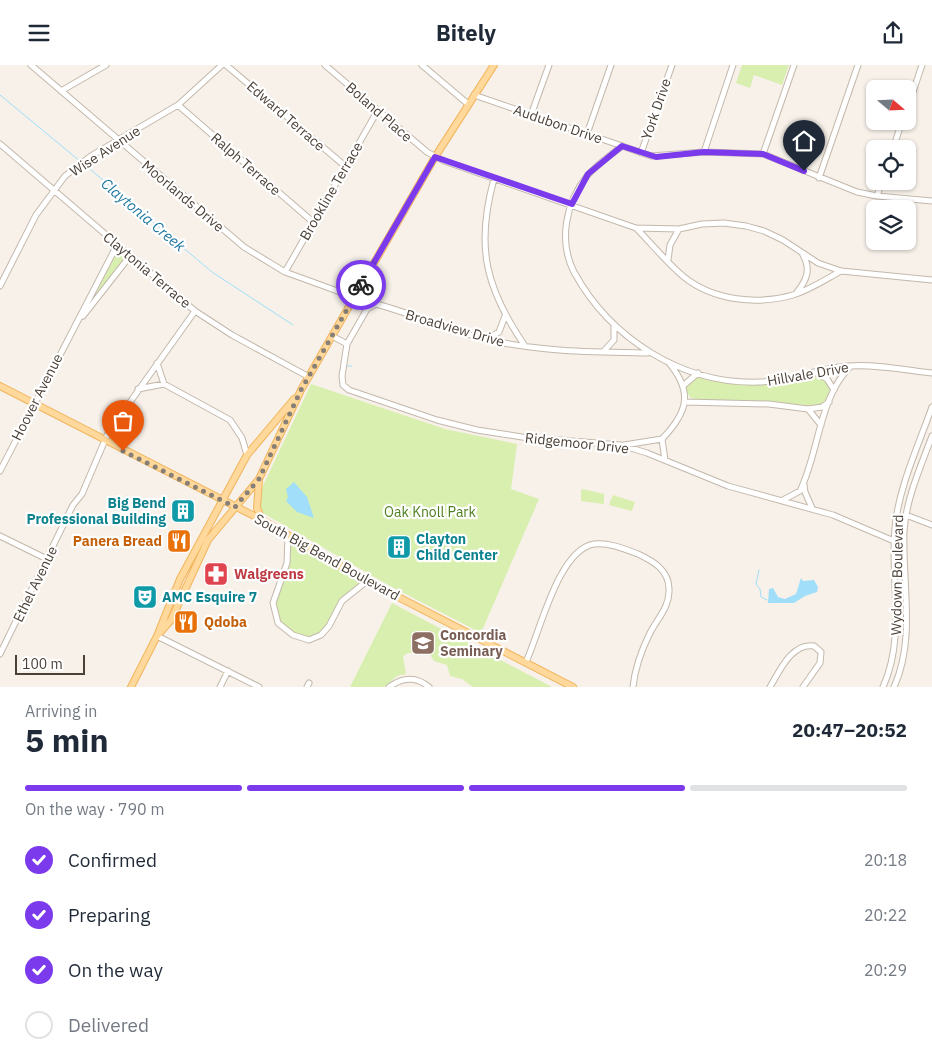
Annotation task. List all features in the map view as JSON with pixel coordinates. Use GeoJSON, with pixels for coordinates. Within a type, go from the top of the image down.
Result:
{"type":"FeatureCollection","features":[{"type":"Feature","properties":{"kind":"main road"},"geometry":{"type":"LineString","coordinates":[[157,636],[171,620],[208,540],[259,479],[301,390],[435,157],[494,65]]}},
{"type":"Feature","properties":{"kind":"main road","name":"South Big Bend Boulevard"},"geometry":{"type":"LineString","coordinates":[[0,386],[33,405],[262,520],[367,581],[573,687]]}},
{"type":"Feature","properties":{"kind":"main road"},"geometry":{"type":"LineString","coordinates":[[131,687],[157,636],[180,579],[247,455],[301,390]]}},
{"type":"Feature","properties":{"kind":"main road"},"geometry":{"type":"LineString","coordinates":[[259,479],[257,508],[262,520]]}},
{"type":"Feature","properties":{"kind":"street","name":"Moorlands Drive"},"geometry":{"type":"LineString","coordinates":[[31,65],[244,247],[286,272],[354,297]]}},
{"type":"Feature","properties":{"kind":"street"},"geometry":{"type":"LineString","coordinates":[[61,91],[106,65]]}},
{"type":"Feature","properties":{"kind":"street","name":"Wise Avenue"},"geometry":{"type":"LineString","coordinates":[[0,286],[36,215],[54,189],[79,164],[178,105],[222,65]]}},
{"type":"Feature","properties":{"kind":"street","name":"Edward Terrace"},"geometry":{"type":"LineString","coordinates":[[226,65],[345,167]]}},
{"type":"Feature","properties":{"kind":"street","name":"Boland Place"},"geometry":{"type":"LineString","coordinates":[[325,65],[435,157],[636,228]]}},
{"type":"Feature","properties":{"kind":"street"},"geometry":{"type":"LineString","coordinates":[[422,65],[468,104]]}},
{"type":"Feature","properties":{"kind":"street"},"geometry":{"type":"LineString","coordinates":[[531,115],[549,65]]}},
{"type":"Feature","properties":{"kind":"street"},"geometry":{"type":"LineString","coordinates":[[587,134],[611,65]]}},
{"type":"Feature","properties":{"kind":"street","name":"York Drive"},"geometry":{"type":"LineString","coordinates":[[641,153],[672,65]]}},
{"type":"Feature","properties":{"kind":"street"},"geometry":{"type":"LineString","coordinates":[[704,152],[733,65]]}},
{"type":"Feature","properties":{"kind":"street"},"geometry":{"type":"LineString","coordinates":[[763,154],[794,65]]}},
{"type":"Feature","properties":{"kind":"street"},"geometry":{"type":"LineString","coordinates":[[819,177],[858,65]]}},
{"type":"Feature","properties":{"kind":"street"},"geometry":{"type":"LineString","coordinates":[[916,83],[922,65]]}},
{"type":"Feature","properties":{"kind":"street","name":"Audubon Drive"},"geometry":{"type":"LineString","coordinates":[[474,95],[656,157],[704,152],[763,154],[857,192],[877,196],[932,201]]}},
{"type":"Feature","properties":{"kind":"street","name":"Ralph Terrace"},"geometry":{"type":"LineString","coordinates":[[178,105],[313,222]]}},
{"type":"Feature","properties":{"kind":"street","name":"Brookline Terrace"},"geometry":{"type":"LineString","coordinates":[[286,272],[378,110]]}},
{"type":"Feature","properties":{"kind":"street","name":"Claytonia Terrace"},"geometry":{"type":"LineString","coordinates":[[0,144],[195,311],[232,335],[309,377]]}},
{"type":"Feature","properties":{"kind":"street","name":"Hillvale Drive"},"geometry":{"type":"LineString","coordinates":[[622,146],[588,174],[572,204],[565,235],[568,257],[588,295],[613,324],[649,353],[698,373],[759,383],[852,365],[932,373]]}},
{"type":"Feature","properties":{"kind":"street"},"geometry":{"type":"LineString","coordinates":[[494,179],[486,210],[484,231],[486,259],[495,295],[505,315],[525,346]]}},
{"type":"Feature","properties":{"kind":"street"},"geometry":{"type":"LineString","coordinates":[[877,196],[879,190]]}},
{"type":"Feature","properties":{"kind":"street"},"geometry":{"type":"LineString","coordinates":[[636,228],[679,229],[702,224],[724,223],[743,226],[764,231],[818,263],[841,271],[932,280]]}},
{"type":"Feature","properties":{"kind":"street"},"geometry":{"type":"LineString","coordinates":[[636,228],[684,277],[700,287],[720,295],[749,300],[774,299],[795,294],[841,271]]}},
{"type":"Feature","properties":{"kind":"street"},"geometry":{"type":"LineString","coordinates":[[668,260],[670,245],[679,229]]}},
{"type":"Feature","properties":{"kind":"street","name":"Hoover Avenue"},"geometry":{"type":"LineString","coordinates":[[0,471],[117,245]]}},
{"type":"Feature","properties":{"kind":"street"},"geometry":{"type":"LineString","coordinates":[[795,294],[806,280],[808,271],[802,252]]}},
{"type":"Feature","properties":{"kind":"street","name":"Hoover Avenue"},"geometry":{"type":"LineString","coordinates":[[76,324],[130,255]]}},
{"type":"Feature","properties":{"kind":"street","name":"Broadview Drive"},"geometry":{"type":"LineString","coordinates":[[347,344],[367,309],[376,304],[487,339],[525,346],[566,352],[649,353]]}},
{"type":"Feature","properties":{"kind":"street","name":"Ethel Avenue"},"geometry":{"type":"LineString","coordinates":[[0,654],[73,505],[82,494],[104,441],[137,390],[195,311]]}},
{"type":"Feature","properties":{"kind":"street"},"geometry":{"type":"LineString","coordinates":[[487,339],[499,331],[503,325],[505,315]]}},
{"type":"Feature","properties":{"kind":"street"},"geometry":{"type":"LineString","coordinates":[[602,353],[610,346],[614,339],[613,324]]}},
{"type":"Feature","properties":{"kind":"street"},"geometry":{"type":"LineString","coordinates":[[332,337],[347,344]]}},
{"type":"Feature","properties":{"kind":"street","name":"Ridgemoor Drive"},"geometry":{"type":"LineString","coordinates":[[347,344],[342,382],[345,388],[349,390],[436,420],[477,430],[522,437],[621,445],[665,460],[710,480],[812,508],[894,541],[904,543]]}},
{"type":"Feature","properties":{"kind":"street"},"geometry":{"type":"LineString","coordinates":[[621,445],[662,439],[682,415],[684,385],[668,362]]}},
{"type":"Feature","properties":{"kind":"street"},"geometry":{"type":"LineString","coordinates":[[157,363],[164,384]]}},
{"type":"Feature","properties":{"kind":"street"},"geometry":{"type":"LineString","coordinates":[[782,500],[800,491],[834,391],[842,374],[852,365]]}},
{"type":"Feature","properties":{"kind":"street"},"geometry":{"type":"LineString","coordinates":[[684,385],[698,373]]}},
{"type":"Feature","properties":{"kind":"street"},"geometry":{"type":"LineString","coordinates":[[816,373],[826,379],[834,391]]}},
{"type":"Feature","properties":{"kind":"street"},"geometry":{"type":"LineString","coordinates":[[137,390],[164,384],[230,421],[242,438],[247,455]]}},
{"type":"Feature","properties":{"kind":"street","name":"Hillvale Drive"},"geometry":{"type":"LineString","coordinates":[[684,402],[769,404],[808,409],[822,407],[830,402]]}},
{"type":"Feature","properties":{"kind":"street","name":"Wydown Boulevard"},"geometry":{"type":"LineString","coordinates":[[883,687],[892,666],[896,633],[894,541],[897,510],[932,407]]}},
{"type":"Feature","properties":{"kind":"street"},"geometry":{"type":"LineString","coordinates":[[808,409],[821,425]]}},
{"type":"Feature","properties":{"kind":"street","name":"Wydown Boulevard"},"geometry":{"type":"LineString","coordinates":[[894,687],[902,664],[906,638],[904,543],[906,515],[932,436]]}},
{"type":"Feature","properties":{"kind":"street"},"geometry":{"type":"LineString","coordinates":[[662,439],[665,460]]}},
{"type":"Feature","properties":{"kind":"street"},"geometry":{"type":"LineString","coordinates":[[804,482],[804,492],[812,508]]}},
{"type":"Feature","properties":{"kind":"street"},"geometry":{"type":"LineString","coordinates":[[906,515],[932,525]]}},
{"type":"Feature","properties":{"kind":"street"},"geometry":{"type":"LineString","coordinates":[[288,535],[287,563],[273,603],[278,623],[293,635],[309,639],[321,635],[329,626],[342,601],[367,581]]}},
{"type":"Feature","properties":{"kind":"street"},"geometry":{"type":"LineString","coordinates":[[0,537],[47,559]]}},
{"type":"Feature","properties":{"kind":"street"},"geometry":{"type":"LineString","coordinates":[[526,662],[559,579],[570,560],[580,551],[594,544],[610,545],[631,551],[660,567],[669,588],[667,603],[651,631],[634,668],[633,687]]}},
{"type":"Feature","properties":{"kind":"street"},"geometry":{"type":"LineString","coordinates":[[157,636],[260,687]]}},
{"type":"Feature","properties":{"kind":"street"},"geometry":{"type":"LineString","coordinates":[[771,686],[782,665],[793,653],[809,645],[821,652],[822,659],[802,687]]}},
{"type":"Feature","properties":{"kind":"street"},"geometry":{"type":"LineString","coordinates":[[220,687],[228,671]]}},
{"type":"Feature","properties":{"kind":"street"},"geometry":{"type":"LineString","coordinates":[[389,687],[399,680],[410,679],[422,681],[430,687]]}},
{"type":"Feature","properties":{"kind":"green space"},"geometry":{"type":"Polygon","coordinates":[[[742,65],[789,65],[782,85],[754,75],[750,88],[736,83],[742,65]]]}},
{"type":"Feature","properties":{"kind":"green space"},"geometry":{"type":"Polygon","coordinates":[[[118,250],[124,255],[123,260],[93,299],[118,250]]]}},
{"type":"Feature","properties":{"kind":"green space"},"geometry":{"type":"Polygon","coordinates":[[[697,377],[755,385],[775,384],[818,377],[826,382],[830,391],[824,404],[816,406],[744,400],[696,400],[690,397],[686,390],[687,383],[697,377]]]}},
{"type":"Feature","properties":{"kind":"green space","name":"Oak Knoll Park"},"geometry":{"type":"Polygon","coordinates":[[[311,384],[445,429],[517,444],[511,489],[539,499],[481,633],[390,586],[261,512],[259,494],[311,384]]]}},
{"type":"Feature","properties":{"kind":"green space"},"geometry":{"type":"Polygon","coordinates":[[[581,490],[604,494],[604,504],[581,501],[581,490]]]}},
{"type":"Feature","properties":{"kind":"green space"},"geometry":{"type":"Polygon","coordinates":[[[613,495],[635,502],[632,511],[609,505],[613,495]]]}},
{"type":"Feature","properties":{"kind":"green space"},"geometry":{"type":"Polygon","coordinates":[[[288,535],[367,581],[344,599],[321,635],[309,640],[293,635],[278,623],[274,612],[276,592],[285,572],[288,535]]]}},
{"type":"Feature","properties":{"kind":"green space","name":"Concordia Seminary"},"geometry":{"type":"Polygon","coordinates":[[[392,603],[552,687],[473,687],[462,679],[450,676],[447,665],[434,661],[429,653],[408,653],[403,656],[406,674],[397,676],[384,687],[350,687],[392,603]]]}},
{"type":"Feature","properties":{"kind":"water"},"geometry":{"type":"Polygon","coordinates":[[[294,482],[307,497],[314,518],[297,512],[286,501],[288,497],[286,489],[294,482]]]}},
{"type":"Feature","properties":{"kind":"water"},"geometry":{"type":"Polygon","coordinates":[[[801,578],[803,581],[814,580],[818,587],[817,592],[805,596],[794,603],[768,603],[769,589],[773,588],[778,597],[785,599],[796,594],[801,578]]]}},
{"type":"Feature","properties":{"kind":"waterway","name":"Claytonia Creek"},"geometry":{"type":"LineString","coordinates":[[0,95],[81,162]]}},
{"type":"Feature","properties":{"kind":"waterway","name":"Claytonia Creek"},"geometry":{"type":"LineString","coordinates":[[84,164],[212,272],[293,325]]}},
{"type":"Feature","properties":{"kind":"waterway"},"geometry":{"type":"LineString","coordinates":[[346,366],[352,366]]}},
{"type":"Feature","properties":{"kind":"waterway"},"geometry":{"type":"LineString","coordinates":[[759,570],[756,584],[760,589],[761,597],[767,600]]}},
{"type":"Feature","properties":{"kind":"way so far"},"geometry":{"type":"LineString","coordinates":[[123,451],[235,507],[259,479],[301,390],[361,285]]}},
{"type":"Feature","properties":{"kind":"place","name":"Big Bend Professional Building"},"geometry":{"type":"Point","coordinates":[183,511]}},
{"type":"Feature","properties":{"kind":"place","name":"Panera Bread"},"geometry":{"type":"Point","coordinates":[179,541]}},
{"type":"Feature","properties":{"kind":"place","name":"Clayton Child Center"},"geometry":{"type":"Point","coordinates":[399,547]}},
{"type":"Feature","properties":{"kind":"place","name":"Walgreens"},"geometry":{"type":"Point","coordinates":[216,574]}},
{"type":"Feature","properties":{"kind":"place","name":"AMC Esquire 7"},"geometry":{"type":"Point","coordinates":[145,597]}},
{"type":"Feature","properties":{"kind":"place","name":"Qdoba"},"geometry":{"type":"Point","coordinates":[186,622]}},
{"type":"Feature","properties":{"kind":"place","name":"Concordia Seminary"},"geometry":{"type":"Point","coordinates":[423,643]}},
{"type":"Feature","properties":{"kind":"route"},"geometry":{"type":"LineString","coordinates":[[361,285],[435,157],[494,179],[572,204],[576,193],[588,174],[622,146],[656,157],[704,152],[749,152],[763,154],[804,171]]}}]}
